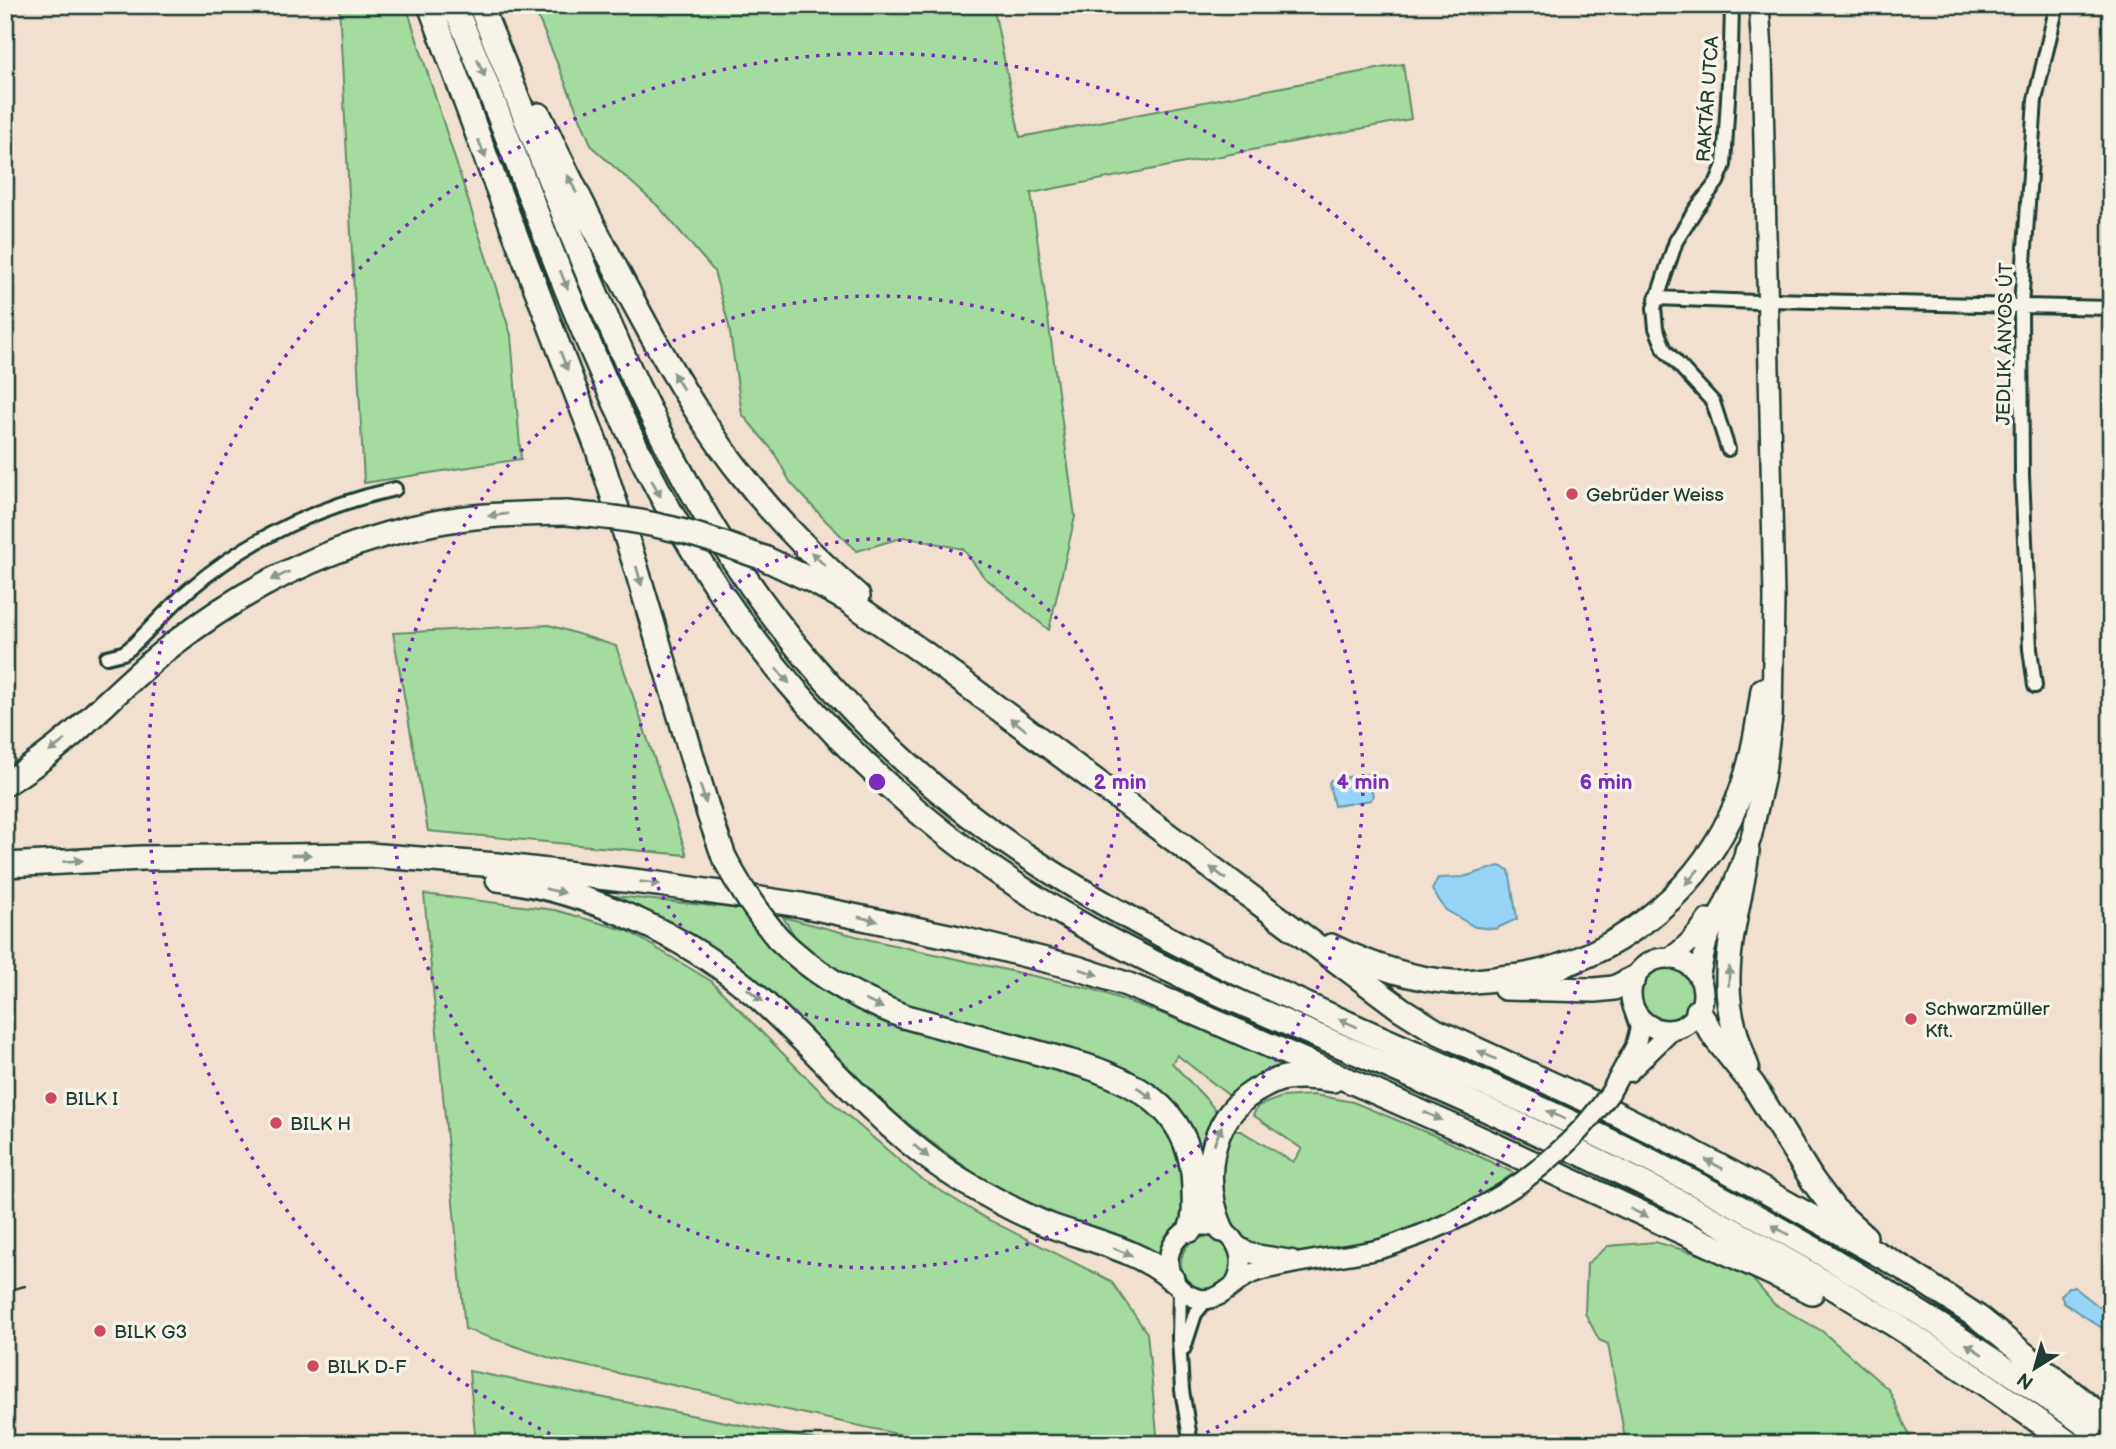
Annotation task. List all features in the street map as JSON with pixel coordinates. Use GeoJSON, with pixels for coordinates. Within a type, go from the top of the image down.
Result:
{"type":"FeatureCollection","features":[{"type":"Feature","properties":{"kind":"highway"},"geometry":{"type":"LineString","coordinates":[[430,5],[597,447],[635,564],[709,814],[724,857],[738,884],[756,912],[796,956],[845,990],[874,1005],[903,1016],[1083,1065],[1108,1073],[1144,1091],[1172,1119],[1191,1158],[1195,1218],[1190,1230]]}},
{"type":"Feature","properties":{"kind":"highway"},"geometry":{"type":"LineString","coordinates":[[454,5],[598,365],[656,489],[691,550],[765,654],[806,702],[888,784],[954,841],[1074,920],[1138,955],[1213,990],[1596,1160],[1727,1227],[1886,1320],[2070,1444]]}},
{"type":"Feature","properties":{"kind":"highway"},"geometry":{"type":"LineString","coordinates":[[482,11],[525,85],[573,187],[628,293],[688,398],[721,446],[746,480],[802,543],[924,653]]}},
{"type":"Feature","properties":{"kind":"highway"},"geometry":{"type":"LineString","coordinates":[[482,11],[624,354],[653,417],[716,532],[777,621],[831,685],[935,788],[1020,851],[1126,915],[1259,982],[1604,1138],[1703,1187],[1796,1238],[2010,1372],[2111,1443]]}},
{"type":"Feature","properties":{"kind":"highway"},"geometry":{"type":"LineString","coordinates":[[5,784],[70,736],[171,646],[237,599],[302,565],[364,541],[434,523],[507,514],[566,513],[663,526],[704,537],[764,558],[847,600],[924,653],[1367,986],[1436,1031],[1673,1142],[1758,1186],[1903,1268],[1979,1318],[2111,1424]]}},
{"type":"Feature","properties":{"kind":"highway"},"geometry":{"type":"LineString","coordinates":[[1464,982],[1527,975],[1579,959],[1610,944],[1648,918],[1691,879],[1718,841],[1741,795],[1755,746],[1763,690]]}},
{"type":"Feature","properties":{"kind":"highway"},"geometry":{"type":"LineString","coordinates":[[1746,851],[1730,948],[1728,984],[1732,1021],[1753,1085]]}},
{"type":"Feature","properties":{"kind":"highway"},"geometry":{"type":"LineString","coordinates":[[5,865],[142,858],[368,855],[497,866],[707,891],[801,905],[958,938],[1077,968],[1126,984],[1371,1088],[1843,1307],[1886,1320]]}},
{"type":"Feature","properties":{"kind":"highway"},"geometry":{"type":"LineString","coordinates":[[368,855],[442,873],[510,881],[565,894],[623,914],[660,932],[715,965],[758,998],[927,1157],[966,1183],[1048,1225],[1160,1267],[1176,1284]]}},
{"type":"Feature","properties":{"kind":"highway"},"geometry":{"type":"LineString","coordinates":[[1273,915],[1363,961],[1426,979],[1515,989],[1595,990],[1624,983]]}},
{"type":"Feature","properties":{"kind":"highway"},"geometry":{"type":"LineString","coordinates":[[1698,1011],[1716,1039],[1753,1085],[1813,1181],[1834,1209],[1903,1268]]}},
{"type":"Feature","properties":{"kind":"highway"},"geometry":{"type":"LineString","coordinates":[[1230,1238],[1212,1202],[1211,1177],[1214,1146],[1223,1124],[1234,1108],[1267,1084],[1283,1079],[1316,1077],[1371,1088]]}},
{"type":"Feature","properties":{"kind":"main road"},"geometry":{"type":"LineString","coordinates":[[1758,5],[1762,51],[1761,753],[1751,809],[1740,846],[1712,913],[1683,950],[1670,957],[1652,960],[1624,983],[1630,989],[1634,1010],[1641,1019],[1661,1030],[1682,1026],[1692,1020],[1698,1011],[1703,995],[1699,978],[1707,941],[1746,851],[1758,813],[1764,780],[1774,689],[1772,509],[1762,301]]}},
{"type":"Feature","properties":{"kind":"main road"},"geometry":{"type":"LineString","coordinates":[[1670,957],[1687,964],[1699,978]]}},
{"type":"Feature","properties":{"kind":"street","name":"RAKTÁR UTCA"},"geometry":{"type":"LineString","coordinates":[[1728,449],[1713,402],[1665,350],[1656,328],[1654,308],[1676,241],[1717,181],[1724,165],[1732,5]]}},
{"type":"Feature","properties":{"kind":"street","name":"JEDLIK ÁNYOS ÚT"},"geometry":{"type":"LineString","coordinates":[[2035,686],[2030,649],[2022,475],[2021,307],[2035,100],[2057,5]]}},
{"type":"Feature","properties":{"kind":"street"},"geometry":{"type":"LineString","coordinates":[[1656,298],[2111,309]]}},
{"type":"Feature","properties":{"kind":"street"},"geometry":{"type":"LineString","coordinates":[[107,657],[129,649],[162,614],[192,588],[260,540],[336,505],[395,489]]}},
{"type":"Feature","properties":{"kind":"street"},"geometry":{"type":"LineString","coordinates":[[1176,1284],[1193,1297],[1208,1299],[1224,1293],[1253,1273],[1379,1250],[1433,1231],[1482,1208],[1520,1183],[1564,1148],[1590,1121],[1610,1093],[1635,1047],[1640,1028],[1634,1010]]}},
{"type":"Feature","properties":{"kind":"street"},"geometry":{"type":"LineString","coordinates":[[1610,1093],[1672,1030]]}},
{"type":"Feature","properties":{"kind":"street"},"geometry":{"type":"LineString","coordinates":[[1191,1444],[1182,1390],[1176,1284],[1169,1269],[1170,1251],[1178,1237],[1190,1230],[1208,1226],[1249,1253],[1302,1262]]}},
{"type":"Feature","properties":{"kind":"street"},"geometry":{"type":"LineString","coordinates":[[1230,1238],[1242,1264],[1234,1285]]}},
{"type":"Feature","properties":{"kind":"street"},"geometry":{"type":"LineString","coordinates":[[1181,1362],[1195,1314],[1208,1299]]}},
{"type":"Feature","properties":{"kind":"green space"},"geometry":{"type":"Polygon","coordinates":[[[339,5],[406,5],[511,335],[521,459],[364,483],[339,5]]]}},
{"type":"Feature","properties":{"kind":"green space"},"geometry":{"type":"Polygon","coordinates":[[[533,5],[993,5],[1020,137],[1403,64],[1411,119],[1031,193],[1075,517],[1049,630],[984,577],[963,549],[904,537],[857,551],[790,482],[774,452],[742,414],[729,326],[714,271],[659,207],[592,147],[533,5]]]}},
{"type":"Feature","properties":{"kind":"green space"},"geometry":{"type":"Polygon","coordinates":[[[549,625],[616,646],[687,855],[428,831],[393,633],[549,625]]]}},
{"type":"Feature","properties":{"kind":"green space"},"geometry":{"type":"Polygon","coordinates":[[[586,893],[741,909],[782,955],[1025,1060],[1119,1088],[1155,1112],[1173,1143],[1186,1196],[1186,1222],[1161,1253],[1097,1233],[1044,1212],[975,1174],[923,1136],[881,1101],[784,1006],[586,893]]]}},
{"type":"Feature","properties":{"kind":"green space"},"geometry":{"type":"Polygon","coordinates":[[[424,894],[555,910],[628,931],[711,981],[827,1098],[920,1178],[985,1218],[1111,1281],[1147,1333],[1158,1444],[943,1444],[553,1359],[465,1329],[424,894]]]}},
{"type":"Feature","properties":{"kind":"green space"},"geometry":{"type":"Polygon","coordinates":[[[783,917],[871,940],[1092,989],[1158,1012],[1308,1073],[1235,1100],[1177,1055],[1172,1063],[1220,1116],[1202,1192],[1174,1109],[1140,1077],[1093,1058],[878,997],[824,962],[796,938],[783,917]]]}},
{"type":"Feature","properties":{"kind":"green space"},"geometry":{"type":"Polygon","coordinates":[[[1667,967],[1677,969],[1685,975],[1691,983],[1691,1003],[1685,1011],[1677,1017],[1667,1019],[1657,1017],[1649,1011],[1643,1003],[1641,993],[1643,983],[1649,975],[1657,969],[1667,967]]]}},
{"type":"Feature","properties":{"kind":"green space"},"geometry":{"type":"Polygon","coordinates":[[[1315,1095],[1353,1102],[1445,1140],[1514,1173],[1480,1197],[1420,1227],[1356,1247],[1315,1254],[1248,1244],[1234,1231],[1218,1197],[1222,1150],[1233,1131],[1241,1131],[1293,1162],[1302,1149],[1253,1115],[1258,1106],[1282,1097],[1315,1095]]]}},
{"type":"Feature","properties":{"kind":"green space"},"geometry":{"type":"Polygon","coordinates":[[[1207,1237],[1217,1239],[1225,1245],[1231,1253],[1231,1273],[1225,1281],[1217,1287],[1207,1289],[1197,1287],[1189,1281],[1183,1273],[1181,1263],[1183,1253],[1189,1245],[1197,1239],[1207,1237]]]}},
{"type":"Feature","properties":{"kind":"green space"},"geometry":{"type":"Polygon","coordinates":[[[1655,1242],[1712,1258],[1749,1275],[1774,1304],[1822,1331],[1889,1390],[1911,1444],[1626,1444],[1608,1344],[1599,1340],[1585,1313],[1587,1264],[1608,1246],[1655,1242]]]}},
{"type":"Feature","properties":{"kind":"green space"},"geometry":{"type":"Polygon","coordinates":[[[469,1371],[837,1444],[476,1444],[469,1371]]]}},
{"type":"Feature","properties":{"kind":"water"},"geometry":{"type":"Polygon","coordinates":[[[1368,774],[1373,796],[1371,800],[1334,806],[1329,783],[1331,780],[1368,774]]]}},
{"type":"Feature","properties":{"kind":"water"},"geometry":{"type":"Polygon","coordinates":[[[1499,866],[1509,870],[1517,919],[1495,929],[1475,927],[1446,910],[1432,890],[1438,878],[1463,877],[1499,866]]]}},
{"type":"Feature","properties":{"kind":"water"},"geometry":{"type":"Polygon","coordinates":[[[2068,1287],[2074,1287],[2111,1316],[2111,1334],[2064,1303],[2061,1296],[2068,1287]]]}},
{"type":"Feature","properties":{"kind":"railway"},"geometry":{"type":"LineString","coordinates":[[5,1291],[25,1286]]}},
{"type":"Feature","properties":{"kind":"place","name":"Gebrüder Weiss"},"geometry":{"type":"Point","coordinates":[1572,494]}},
{"type":"Feature","properties":{"kind":"place","name":"Schwarzmüller Kft."},"geometry":{"type":"Point","coordinates":[1911,1019]}},
{"type":"Feature","properties":{"kind":"place","name":"BILK I"},"geometry":{"type":"Point","coordinates":[51,1098]}},
{"type":"Feature","properties":{"kind":"place","name":"BILK H"},"geometry":{"type":"Point","coordinates":[276,1123]}},
{"type":"Feature","properties":{"kind":"place","name":"BILK G3"},"geometry":{"type":"Point","coordinates":[100,1331]}},
{"type":"Feature","properties":{"kind":"place","name":"BILK D-F"},"geometry":{"type":"Point","coordinates":[313,1366]}}]}
